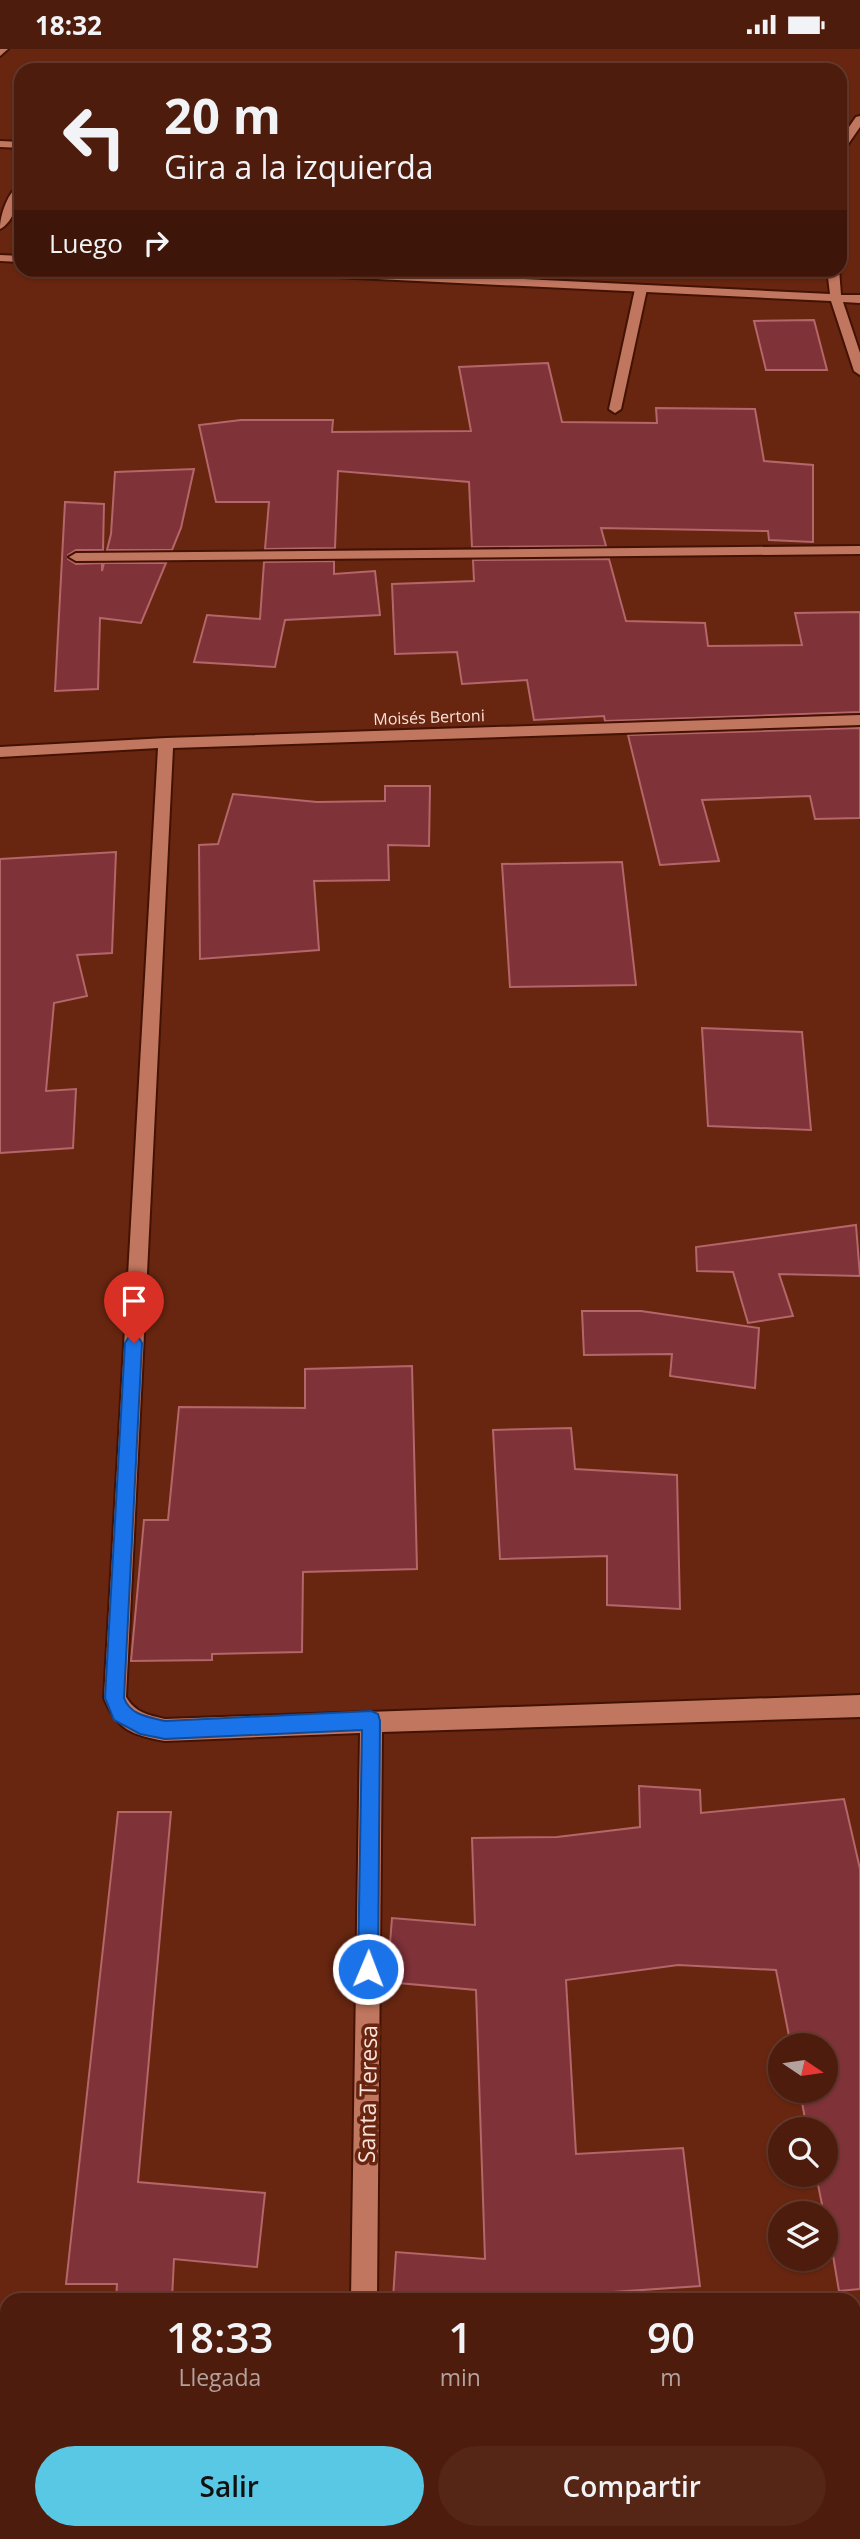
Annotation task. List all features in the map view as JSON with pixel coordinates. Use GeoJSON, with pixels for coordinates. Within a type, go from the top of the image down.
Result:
{"type":"FeatureCollection","features":[{"type":"Feature","properties":{"kind":"street"},"geometry":{"type":"LineString","coordinates":[[847,137],[860,119]]}},
{"type":"Feature","properties":{"kind":"street"},"geometry":{"type":"LineString","coordinates":[[0,226],[14,200]]}},
{"type":"Feature","properties":{"kind":"street"},"geometry":{"type":"LineString","coordinates":[[396,277],[860,299]]}},
{"type":"Feature","properties":{"kind":"street"},"geometry":{"type":"LineString","coordinates":[[835,277],[836,298],[860,371]]}},
{"type":"Feature","properties":{"kind":"street"},"geometry":{"type":"LineString","coordinates":[[615,409],[642,289]]}},
{"type":"Feature","properties":{"kind":"street"},"geometry":{"type":"LineString","coordinates":[[76,557],[860,550]]}},
{"type":"Feature","properties":{"kind":"street","name":"Moisés Bertoni"},"geometry":{"type":"LineString","coordinates":[[0,752],[166,743],[860,720]]}},
{"type":"Feature","properties":{"kind":"street"},"geometry":{"type":"LineString","coordinates":[[166,743],[115,1698],[120,1713],[140,1725],[165,1730],[860,1706]]}},
{"type":"Feature","properties":{"kind":"street","name":"Santa Teresa"},"geometry":{"type":"LineString","coordinates":[[365,2293],[371,1721]]}},
{"type":"Feature","properties":{"kind":"building"},"geometry":{"type":"Polygon","coordinates":[[[814,320],[827,370],[766,370],[754,321],[814,320]]]}},
{"type":"Feature","properties":{"kind":"building"},"geometry":{"type":"Polygon","coordinates":[[[548,363],[562,422],[657,423],[656,408],[755,409],[764,461],[813,465],[813,542],[769,540],[768,531],[601,528],[606,546],[472,547],[469,482],[338,471],[335,548],[265,549],[269,502],[216,502],[199,425],[241,420],[333,420],[332,432],[471,431],[459,367],[548,363]]]}},
{"type":"Feature","properties":{"kind":"building"},"geometry":{"type":"Polygon","coordinates":[[[194,469],[181,528],[172,550],[107,550],[111,534],[115,472],[194,469]]]}},
{"type":"Feature","properties":{"kind":"building"},"geometry":{"type":"Polygon","coordinates":[[[65,502],[104,504],[103,550],[76,550],[68,555],[68,559],[76,564],[102,563],[102,571],[104,563],[166,563],[141,623],[100,618],[98,689],[55,691],[65,502]]]}},
{"type":"Feature","properties":{"kind":"building"},"geometry":{"type":"Polygon","coordinates":[[[609,559],[626,621],[705,623],[708,646],[802,645],[795,613],[860,612],[860,712],[605,721],[604,716],[534,720],[527,680],[462,684],[457,652],[395,654],[392,584],[474,581],[473,560],[609,559]]]}},
{"type":"Feature","properties":{"kind":"building"},"geometry":{"type":"Polygon","coordinates":[[[334,561],[334,574],[375,571],[380,615],[285,620],[275,667],[194,662],[207,615],[260,619],[264,562],[334,561]]]}},
{"type":"Feature","properties":{"kind":"building"},"geometry":{"type":"Polygon","coordinates":[[[860,728],[860,818],[815,819],[810,796],[702,800],[719,861],[660,865],[628,735],[860,728]]]}},
{"type":"Feature","properties":{"kind":"building"},"geometry":{"type":"Polygon","coordinates":[[[385,786],[430,786],[429,846],[388,845],[389,880],[314,881],[319,950],[200,959],[199,845],[218,844],[233,794],[317,802],[385,801],[385,786]]]}},
{"type":"Feature","properties":{"kind":"building"},"geometry":{"type":"Polygon","coordinates":[[[116,852],[112,953],[77,955],[87,996],[54,1003],[46,1091],[76,1089],[73,1148],[0,1153],[0,859],[116,852]]]}},
{"type":"Feature","properties":{"kind":"building"},"geometry":{"type":"Polygon","coordinates":[[[622,862],[636,985],[510,987],[502,864],[622,862]]]}},
{"type":"Feature","properties":{"kind":"building"},"geometry":{"type":"Polygon","coordinates":[[[702,1028],[802,1032],[811,1130],[708,1126],[702,1028]]]}},
{"type":"Feature","properties":{"kind":"building"},"geometry":{"type":"Polygon","coordinates":[[[856,1225],[860,1276],[779,1274],[793,1316],[748,1323],[733,1272],[697,1271],[696,1247],[856,1225]]]}},
{"type":"Feature","properties":{"kind":"building"},"geometry":{"type":"Polygon","coordinates":[[[582,1311],[641,1311],[759,1328],[755,1388],[670,1376],[672,1354],[584,1355],[582,1311]]]}},
{"type":"Feature","properties":{"kind":"building"},"geometry":{"type":"Polygon","coordinates":[[[412,1366],[417,1569],[303,1572],[302,1652],[212,1654],[212,1660],[131,1661],[144,1520],[168,1520],[179,1407],[305,1408],[305,1369],[412,1366]]]}},
{"type":"Feature","properties":{"kind":"building"},"geometry":{"type":"Polygon","coordinates":[[[571,1428],[575,1469],[677,1475],[680,1609],[607,1605],[607,1556],[500,1559],[493,1430],[571,1428]]]}},
{"type":"Feature","properties":{"kind":"building"},"geometry":{"type":"Polygon","coordinates":[[[639,1786],[700,1790],[701,1813],[844,1799],[860,1869],[860,2289],[839,2291],[836,2271],[838,2271],[838,2201],[821,2201],[818,2187],[838,2187],[838,2117],[805,2117],[802,2103],[838,2103],[838,2033],[788,2033],[776,1970],[678,1965],[566,1980],[576,2154],[683,2148],[700,2286],[598,2293],[393,2293],[396,2252],[485,2259],[476,1990],[387,1982],[392,1918],[475,1925],[472,1838],[557,1837],[640,1827],[639,1786]]]}},
{"type":"Feature","properties":{"kind":"building"},"geometry":{"type":"Polygon","coordinates":[[[118,1812],[171,1812],[138,2182],[265,2193],[257,2267],[174,2259],[172,2293],[116,2293],[117,2284],[66,2284],[118,1812]]]}},
{"type":"Feature","properties":{"kind":"route"},"geometry":{"type":"LineString","coordinates":[[134,1343],[115,1698],[120,1713],[140,1725],[165,1730],[371,1721],[368,1969]]}}]}
